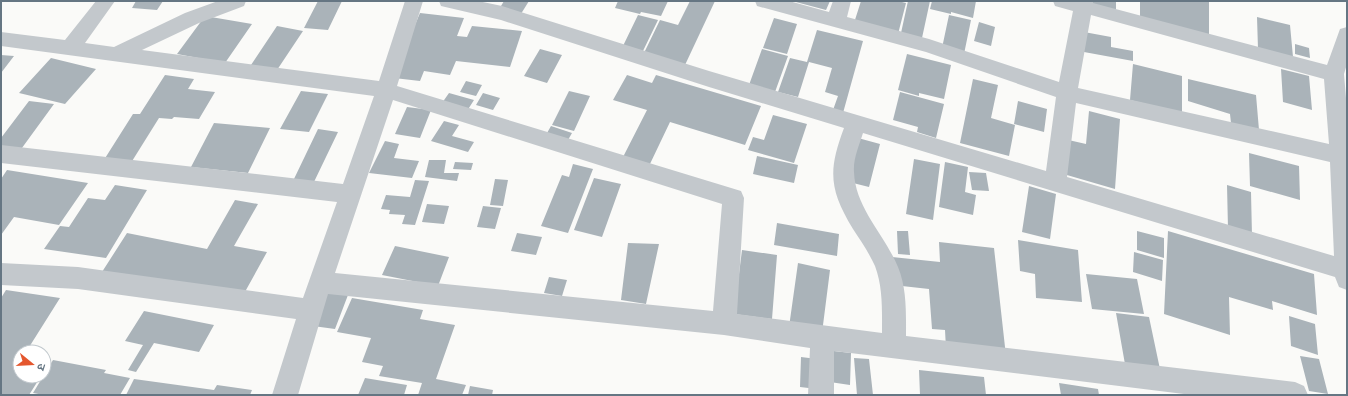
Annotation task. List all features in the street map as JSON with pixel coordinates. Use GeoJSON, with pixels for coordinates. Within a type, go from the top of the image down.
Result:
{"type":"FeatureCollection","features":[{"type":"Feature","properties":{"kind":"street"},"geometry":{"type":"LineString","coordinates":[[70,48],[106,1]]}},
{"type":"Feature","properties":{"kind":"street"},"geometry":{"type":"LineString","coordinates":[[116,54],[192,18],[237,1]]}},
{"type":"Feature","properties":{"kind":"street"},"geometry":{"type":"LineString","coordinates":[[285,395],[320,282],[386,90],[414,1]]}},
{"type":"Feature","properties":{"kind":"street"},"geometry":{"type":"LineString","coordinates":[[448,1],[502,13],[709,79],[1055,182],[1347,273],[1343,162],[1334,74],[1347,34]]}},
{"type":"Feature","properties":{"kind":"street"},"geometry":{"type":"LineString","coordinates":[[764,1],[929,46],[1082,96],[1343,162]]}},
{"type":"Feature","properties":{"kind":"street"},"geometry":{"type":"LineString","coordinates":[[836,21],[842,1]]}},
{"type":"Feature","properties":{"kind":"street"},"geometry":{"type":"LineString","coordinates":[[1062,1],[1084,4],[1334,74]]}},
{"type":"Feature","properties":{"kind":"street"},"geometry":{"type":"LineString","coordinates":[[1055,182],[1067,91],[1084,4]]}},
{"type":"Feature","properties":{"kind":"street"},"geometry":{"type":"LineString","coordinates":[[1,39],[386,90],[733,198],[724,324]]}},
{"type":"Feature","properties":{"kind":"street"},"geometry":{"type":"LineString","coordinates":[[856,123],[845,158],[843,172],[844,190],[854,211],[880,252],[888,268],[891,284],[894,346]]}},
{"type":"Feature","properties":{"kind":"street"},"geometry":{"type":"LineString","coordinates":[[1,154],[351,194]]}},
{"type":"Feature","properties":{"kind":"street"},"geometry":{"type":"LineString","coordinates":[[1,274],[78,278],[312,310]]}},
{"type":"Feature","properties":{"kind":"street"},"geometry":{"type":"LineString","coordinates":[[320,282],[724,324],[822,338],[1295,395]]}},
{"type":"Feature","properties":{"kind":"street"},"geometry":{"type":"LineString","coordinates":[[821,395],[822,338]]}},
{"type":"Feature","properties":{"kind":"building"},"geometry":{"type":"Polygon","coordinates":[[[136,1],[163,1],[157,10],[132,8],[136,1]]]}},
{"type":"Feature","properties":{"kind":"building"},"geometry":{"type":"Polygon","coordinates":[[[318,1],[342,1],[328,30],[304,28],[318,1]]]}},
{"type":"Feature","properties":{"kind":"building"},"geometry":{"type":"Polygon","coordinates":[[[504,1],[529,1],[519,17],[498,11],[504,1]]]}},
{"type":"Feature","properties":{"kind":"building"},"geometry":{"type":"Polygon","coordinates":[[[618,1],[668,1],[661,16],[641,12],[640,14],[615,8],[618,1]]]}},
{"type":"Feature","properties":{"kind":"building"},"geometry":{"type":"Polygon","coordinates":[[[690,1],[715,1],[685,65],[644,53],[660,20],[678,25],[690,1]]]}},
{"type":"Feature","properties":{"kind":"building"},"geometry":{"type":"Polygon","coordinates":[[[792,1],[830,1],[826,10],[792,1]]]}},
{"type":"Feature","properties":{"kind":"building"},"geometry":{"type":"Polygon","coordinates":[[[861,1],[898,1],[906,3],[898,34],[854,23],[861,1]]]}},
{"type":"Feature","properties":{"kind":"building"},"geometry":{"type":"Polygon","coordinates":[[[908,1],[930,1],[922,38],[901,33],[908,1]]]}},
{"type":"Feature","properties":{"kind":"building"},"geometry":{"type":"Polygon","coordinates":[[[932,1],[976,1],[973,18],[951,12],[951,14],[930,9],[932,1]]]}},
{"type":"Feature","properties":{"kind":"building"},"geometry":{"type":"Polygon","coordinates":[[[1087,1],[1116,1],[1116,10],[1087,3],[1087,1]]]}},
{"type":"Feature","properties":{"kind":"building"},"geometry":{"type":"Polygon","coordinates":[[[1140,1],[1209,1],[1209,36],[1140,20],[1140,1]]]}},
{"type":"Feature","properties":{"kind":"building"},"geometry":{"type":"Polygon","coordinates":[[[420,13],[464,18],[457,36],[467,37],[472,26],[522,31],[510,67],[456,61],[450,75],[424,71],[420,81],[394,78],[420,13]]]}},
{"type":"Feature","properties":{"kind":"building"},"geometry":{"type":"Polygon","coordinates":[[[638,15],[658,20],[642,53],[622,48],[638,15]]]}},
{"type":"Feature","properties":{"kind":"building"},"geometry":{"type":"Polygon","coordinates":[[[949,15],[971,20],[964,54],[942,48],[949,15]]]}},
{"type":"Feature","properties":{"kind":"building"},"geometry":{"type":"Polygon","coordinates":[[[205,16],[252,24],[225,63],[177,54],[205,16]]]}},
{"type":"Feature","properties":{"kind":"building"},"geometry":{"type":"Polygon","coordinates":[[[1257,17],[1290,25],[1293,57],[1258,49],[1257,17]]]}},
{"type":"Feature","properties":{"kind":"building"},"geometry":{"type":"Polygon","coordinates":[[[774,18],[797,24],[787,54],[763,48],[774,18]]]}},
{"type":"Feature","properties":{"kind":"building"},"geometry":{"type":"Polygon","coordinates":[[[979,22],[995,27],[991,46],[974,41],[979,22]]]}},
{"type":"Feature","properties":{"kind":"building"},"geometry":{"type":"Polygon","coordinates":[[[277,26],[303,31],[275,73],[249,68],[277,26]]]}},
{"type":"Feature","properties":{"kind":"building"},"geometry":{"type":"Polygon","coordinates":[[[817,30],[863,41],[843,113],[833,110],[838,96],[825,92],[832,68],[809,62],[798,97],[778,92],[790,58],[807,62],[817,30]]]}},
{"type":"Feature","properties":{"kind":"building"},"geometry":{"type":"Polygon","coordinates":[[[1084,32],[1111,37],[1111,47],[1133,51],[1133,61],[1084,52],[1084,32]]]}},
{"type":"Feature","properties":{"kind":"building"},"geometry":{"type":"Polygon","coordinates":[[[1295,44],[1309,48],[1310,58],[1295,54],[1295,44]]]}},
{"type":"Feature","properties":{"kind":"building"},"geometry":{"type":"Polygon","coordinates":[[[540,49],[562,55],[547,83],[524,76],[540,49]]]}},
{"type":"Feature","properties":{"kind":"building"},"geometry":{"type":"Polygon","coordinates":[[[762,49],[788,56],[775,92],[749,85],[762,49]]]}},
{"type":"Feature","properties":{"kind":"building"},"geometry":{"type":"Polygon","coordinates":[[[907,54],[951,65],[944,99],[919,93],[919,96],[898,90],[907,54]]]}},
{"type":"Feature","properties":{"kind":"building"},"geometry":{"type":"Polygon","coordinates":[[[1,55],[14,56],[1,73],[1,55]]]}},
{"type":"Feature","properties":{"kind":"building"},"geometry":{"type":"Polygon","coordinates":[[[51,58],[96,69],[65,104],[19,93],[51,58]]]}},
{"type":"Feature","properties":{"kind":"building"},"geometry":{"type":"Polygon","coordinates":[[[1133,64],[1182,76],[1182,113],[1130,100],[1133,64]]]}},
{"type":"Feature","properties":{"kind":"building"},"geometry":{"type":"Polygon","coordinates":[[[1281,69],[1309,76],[1312,110],[1283,102],[1281,69]]]}},
{"type":"Feature","properties":{"kind":"building"},"geometry":{"type":"Polygon","coordinates":[[[165,75],[194,79],[188,89],[215,92],[199,119],[174,117],[172,119],[159,118],[129,166],[102,163],[133,114],[140,114],[165,75]]]}},
{"type":"Feature","properties":{"kind":"building"},"geometry":{"type":"Polygon","coordinates":[[[627,75],[652,83],[656,75],[761,106],[745,145],[670,122],[649,166],[623,157],[647,110],[613,100],[627,75]]]}},
{"type":"Feature","properties":{"kind":"building"},"geometry":{"type":"Polygon","coordinates":[[[973,79],[998,85],[991,118],[1015,125],[1009,156],[960,143],[973,79]]]}},
{"type":"Feature","properties":{"kind":"building"},"geometry":{"type":"Polygon","coordinates":[[[1188,79],[1256,95],[1259,130],[1231,123],[1230,114],[1188,101],[1188,79]]]}},
{"type":"Feature","properties":{"kind":"building"},"geometry":{"type":"Polygon","coordinates":[[[466,81],[482,85],[476,96],[460,92],[466,81]]]}},
{"type":"Feature","properties":{"kind":"building"},"geometry":{"type":"Polygon","coordinates":[[[301,91],[328,94],[309,132],[280,129],[301,91]]]}},
{"type":"Feature","properties":{"kind":"building"},"geometry":{"type":"Polygon","coordinates":[[[569,91],[590,96],[574,131],[552,125],[569,91]]]}},
{"type":"Feature","properties":{"kind":"building"},"geometry":{"type":"Polygon","coordinates":[[[900,92],[944,104],[936,138],[917,132],[918,127],[893,120],[900,92]]]}},
{"type":"Feature","properties":{"kind":"building"},"geometry":{"type":"Polygon","coordinates":[[[449,93],[474,100],[467,111],[442,103],[449,93]]]}},
{"type":"Feature","properties":{"kind":"building"},"geometry":{"type":"Polygon","coordinates":[[[483,93],[500,98],[493,110],[476,105],[483,93]]]}},
{"type":"Feature","properties":{"kind":"building"},"geometry":{"type":"Polygon","coordinates":[[[29,101],[54,104],[19,152],[1,149],[1,138],[29,101]]]}},
{"type":"Feature","properties":{"kind":"building"},"geometry":{"type":"Polygon","coordinates":[[[1018,101],[1047,109],[1044,132],[1014,124],[1018,101]]]}},
{"type":"Feature","properties":{"kind":"building"},"geometry":{"type":"Polygon","coordinates":[[[407,107],[431,110],[420,138],[395,134],[407,107]]]}},
{"type":"Feature","properties":{"kind":"building"},"geometry":{"type":"Polygon","coordinates":[[[1089,111],[1120,119],[1115,189],[1060,173],[1064,139],[1086,144],[1089,111]]]}},
{"type":"Feature","properties":{"kind":"building"},"geometry":{"type":"Polygon","coordinates":[[[773,115],[807,124],[794,163],[748,150],[753,137],[764,140],[773,115]]]}},
{"type":"Feature","properties":{"kind":"building"},"geometry":{"type":"Polygon","coordinates":[[[444,121],[459,125],[452,136],[474,142],[468,152],[431,141],[444,121]]]}},
{"type":"Feature","properties":{"kind":"building"},"geometry":{"type":"Polygon","coordinates":[[[214,123],[270,128],[248,173],[191,167],[214,123]]]}},
{"type":"Feature","properties":{"kind":"building"},"geometry":{"type":"Polygon","coordinates":[[[551,126],[572,133],[568,140],[547,133],[551,126]]]}},
{"type":"Feature","properties":{"kind":"building"},"geometry":{"type":"Polygon","coordinates":[[[318,129],[338,132],[313,184],[293,181],[318,129]]]}},
{"type":"Feature","properties":{"kind":"building"},"geometry":{"type":"Polygon","coordinates":[[[858,138],[880,144],[869,187],[845,181],[858,138]]]}},
{"type":"Feature","properties":{"kind":"building"},"geometry":{"type":"Polygon","coordinates":[[[385,141],[399,144],[394,158],[419,161],[412,178],[369,173],[385,141]]]}},
{"type":"Feature","properties":{"kind":"building"},"geometry":{"type":"Polygon","coordinates":[[[1249,153],[1299,166],[1300,200],[1250,186],[1249,153]]]}},
{"type":"Feature","properties":{"kind":"building"},"geometry":{"type":"Polygon","coordinates":[[[757,156],[798,165],[794,183],[753,174],[757,156]]]}},
{"type":"Feature","properties":{"kind":"building"},"geometry":{"type":"Polygon","coordinates":[[[914,159],[940,164],[933,220],[906,214],[914,159]]]}},
{"type":"Feature","properties":{"kind":"building"},"geometry":{"type":"Polygon","coordinates":[[[429,160],[446,160],[444,173],[459,173],[457,181],[425,177],[429,160]]]}},
{"type":"Feature","properties":{"kind":"building"},"geometry":{"type":"Polygon","coordinates":[[[455,162],[473,163],[471,170],[453,169],[455,162]]]}},
{"type":"Feature","properties":{"kind":"building"},"geometry":{"type":"Polygon","coordinates":[[[945,162],[968,167],[965,192],[976,195],[973,215],[939,207],[945,162]]]}},
{"type":"Feature","properties":{"kind":"building"},"geometry":{"type":"Polygon","coordinates":[[[573,164],[593,169],[568,233],[541,226],[562,175],[569,177],[573,164]]]}},
{"type":"Feature","properties":{"kind":"building"},"geometry":{"type":"Polygon","coordinates":[[[7,170],[88,183],[59,225],[14,217],[1,235],[1,179],[7,170]]]}},
{"type":"Feature","properties":{"kind":"building"},"geometry":{"type":"Polygon","coordinates":[[[969,172],[986,173],[989,191],[972,190],[969,172]]]}},
{"type":"Feature","properties":{"kind":"building"},"geometry":{"type":"Polygon","coordinates":[[[594,178],[621,184],[602,237],[574,230],[594,178]]]}},
{"type":"Feature","properties":{"kind":"building"},"geometry":{"type":"Polygon","coordinates":[[[495,179],[508,180],[503,206],[490,205],[495,179]]]}},
{"type":"Feature","properties":{"kind":"building"},"geometry":{"type":"Polygon","coordinates":[[[415,180],[429,181],[415,225],[402,224],[405,215],[389,214],[390,210],[381,209],[386,195],[410,197],[415,180]]]}},
{"type":"Feature","properties":{"kind":"building"},"geometry":{"type":"Polygon","coordinates":[[[115,185],[147,190],[106,258],[44,249],[60,226],[69,227],[88,198],[105,200],[115,185]]]}},
{"type":"Feature","properties":{"kind":"building"},"geometry":{"type":"Polygon","coordinates":[[[1227,185],[1251,192],[1252,236],[1228,229],[1227,185]]]}},
{"type":"Feature","properties":{"kind":"building"},"geometry":{"type":"Polygon","coordinates":[[[1029,186],[1056,194],[1050,239],[1022,232],[1029,186]]]}},
{"type":"Feature","properties":{"kind":"building"},"geometry":{"type":"Polygon","coordinates":[[[235,200],[258,204],[234,246],[267,252],[241,299],[102,272],[127,233],[207,249],[235,200]]]}},
{"type":"Feature","properties":{"kind":"building"},"geometry":{"type":"Polygon","coordinates":[[[427,204],[449,206],[444,224],[422,222],[427,204]]]}},
{"type":"Feature","properties":{"kind":"building"},"geometry":{"type":"Polygon","coordinates":[[[483,206],[501,208],[495,229],[477,227],[483,206]]]}},
{"type":"Feature","properties":{"kind":"building"},"geometry":{"type":"Polygon","coordinates":[[[777,223],[839,234],[837,256],[774,245],[777,223]]]}},
{"type":"Feature","properties":{"kind":"building"},"geometry":{"type":"Polygon","coordinates":[[[897,231],[908,231],[910,255],[898,254],[897,231]]]}},
{"type":"Feature","properties":{"kind":"building"},"geometry":{"type":"Polygon","coordinates":[[[1137,231],[1164,238],[1164,258],[1137,250],[1137,231]]]}},
{"type":"Feature","properties":{"kind":"building"},"geometry":{"type":"Polygon","coordinates":[[[1168,231],[1314,274],[1317,315],[1272,301],[1273,310],[1229,297],[1230,335],[1164,314],[1168,231]]]}},
{"type":"Feature","properties":{"kind":"building"},"geometry":{"type":"Polygon","coordinates":[[[517,233],[542,237],[536,255],[511,251],[517,233]]]}},
{"type":"Feature","properties":{"kind":"building"},"geometry":{"type":"Polygon","coordinates":[[[1018,240],[1078,250],[1082,302],[1036,298],[1035,274],[1020,271],[1018,240]]]}},
{"type":"Feature","properties":{"kind":"building"},"geometry":{"type":"Polygon","coordinates":[[[939,242],[994,248],[1006,356],[946,349],[945,330],[932,329],[929,289],[893,285],[892,257],[940,262],[939,242]]]}},
{"type":"Feature","properties":{"kind":"building"},"geometry":{"type":"Polygon","coordinates":[[[628,243],[659,244],[646,304],[621,300],[628,243]]]}},
{"type":"Feature","properties":{"kind":"building"},"geometry":{"type":"Polygon","coordinates":[[[395,246],[449,257],[438,286],[382,275],[395,246]]]}},
{"type":"Feature","properties":{"kind":"building"},"geometry":{"type":"Polygon","coordinates":[[[742,250],[777,255],[772,319],[734,314],[742,250]]]}},
{"type":"Feature","properties":{"kind":"building"},"geometry":{"type":"Polygon","coordinates":[[[1134,252],[1163,260],[1162,281],[1133,272],[1134,252]]]}},
{"type":"Feature","properties":{"kind":"building"},"geometry":{"type":"Polygon","coordinates":[[[798,263],[830,270],[822,333],[789,327],[798,263]]]}},
{"type":"Feature","properties":{"kind":"building"},"geometry":{"type":"Polygon","coordinates":[[[1086,274],[1137,279],[1144,314],[1092,309],[1086,274]]]}},
{"type":"Feature","properties":{"kind":"building"},"geometry":{"type":"Polygon","coordinates":[[[549,277],[567,280],[562,296],[544,293],[549,277]]]}},
{"type":"Feature","properties":{"kind":"building"},"geometry":{"type":"Polygon","coordinates":[[[6,290],[60,298],[31,344],[12,344],[12,384],[36,384],[29,395],[1,395],[1,298],[6,290]]]}},
{"type":"Feature","properties":{"kind":"building"},"geometry":{"type":"Polygon","coordinates":[[[327,293],[348,295],[335,329],[313,326],[327,293]]]}},
{"type":"Feature","properties":{"kind":"building"},"geometry":{"type":"Polygon","coordinates":[[[352,298],[423,310],[420,319],[455,325],[436,379],[466,385],[462,395],[418,395],[422,383],[379,376],[383,366],[362,362],[371,338],[337,332],[352,298]]]}},
{"type":"Feature","properties":{"kind":"building"},"geometry":{"type":"Polygon","coordinates":[[[144,311],[214,325],[199,352],[154,343],[136,372],[128,370],[143,345],[125,341],[144,311]]]}},
{"type":"Feature","properties":{"kind":"building"},"geometry":{"type":"Polygon","coordinates":[[[1116,313],[1149,317],[1161,374],[1126,370],[1116,313]]]}},
{"type":"Feature","properties":{"kind":"building"},"geometry":{"type":"Polygon","coordinates":[[[1289,316],[1315,324],[1318,355],[1291,346],[1289,316]]]}},
{"type":"Feature","properties":{"kind":"building"},"geometry":{"type":"Polygon","coordinates":[[[825,350],[851,353],[850,385],[823,381],[825,350]]]}},
{"type":"Feature","properties":{"kind":"building"},"geometry":{"type":"Polygon","coordinates":[[[1300,356],[1319,359],[1328,394],[1309,391],[1300,356]]]}},
{"type":"Feature","properties":{"kind":"building"},"geometry":{"type":"Polygon","coordinates":[[[801,357],[817,359],[817,389],[800,387],[801,357]]]}},
{"type":"Feature","properties":{"kind":"building"},"geometry":{"type":"Polygon","coordinates":[[[854,358],[869,359],[873,395],[857,395],[854,358]]]}},
{"type":"Feature","properties":{"kind":"building"},"geometry":{"type":"Polygon","coordinates":[[[53,360],[106,370],[104,373],[130,378],[120,395],[44,395],[33,393],[38,384],[52,384],[53,360]]]}},
{"type":"Feature","properties":{"kind":"building"},"geometry":{"type":"Polygon","coordinates":[[[919,370],[984,377],[986,395],[920,395],[919,370]]]}},
{"type":"Feature","properties":{"kind":"building"},"geometry":{"type":"Polygon","coordinates":[[[365,378],[407,385],[404,395],[358,395],[365,378]]]}},
{"type":"Feature","properties":{"kind":"building"},"geometry":{"type":"Polygon","coordinates":[[[134,379],[214,390],[217,385],[252,390],[250,395],[126,395],[134,379]]]}},
{"type":"Feature","properties":{"kind":"building"},"geometry":{"type":"Polygon","coordinates":[[[1059,383],[1098,389],[1099,395],[1061,395],[1059,383]]]}},
{"type":"Feature","properties":{"kind":"building"},"geometry":{"type":"Polygon","coordinates":[[[470,386],[493,390],[492,395],[468,395],[470,386]]]}}]}
